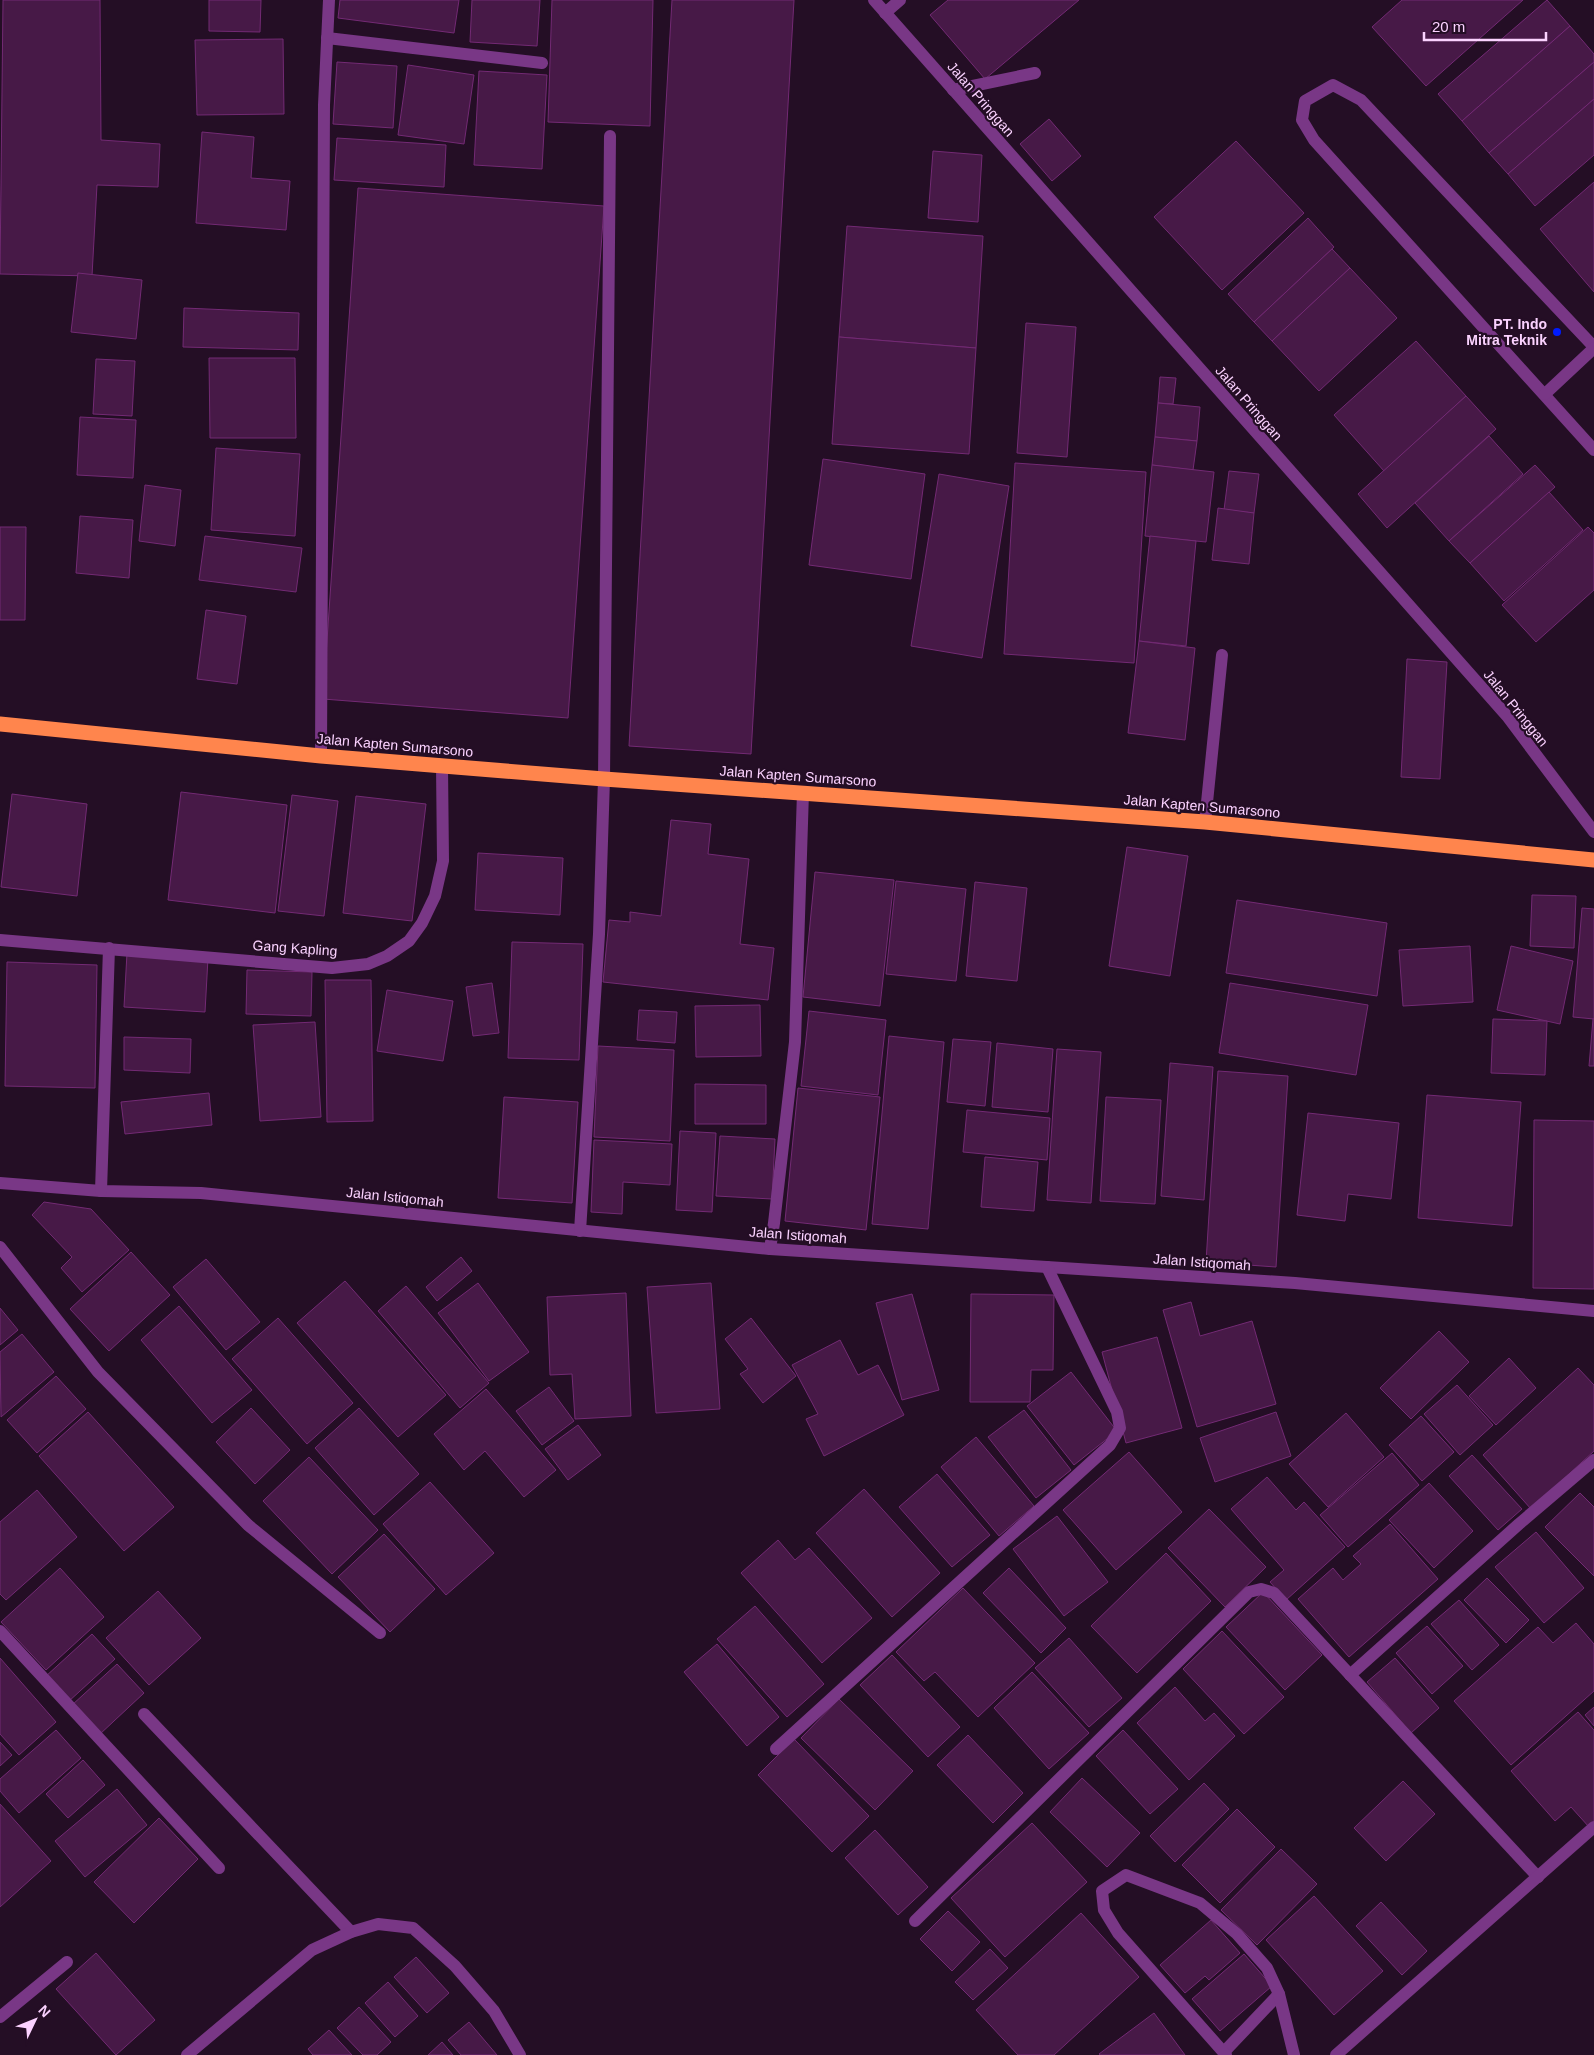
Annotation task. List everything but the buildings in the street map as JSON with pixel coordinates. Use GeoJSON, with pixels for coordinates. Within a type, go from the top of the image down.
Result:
{"type":"FeatureCollection","features":[{"type":"Feature","properties":{"kind":"highway","name":"Jalan Kapten Sumarsono"},"geometry":{"type":"LineString","coordinates":[[0,724],[442,766],[1205,822],[1594,860]]}},
{"type":"Feature","properties":{"kind":"street"},"geometry":{"type":"LineString","coordinates":[[321,756],[324,105],[329,0]]}},
{"type":"Feature","properties":{"kind":"street","name":"Jalan Pringgan"},"geometry":{"type":"LineString","coordinates":[[874,0],[1507,716],[1594,832]]}},
{"type":"Feature","properties":{"kind":"street"},"geometry":{"type":"LineString","coordinates":[[885,13],[900,0]]}},
{"type":"Feature","properties":{"kind":"street"},"geometry":{"type":"LineString","coordinates":[[327,38],[542,63]]}},
{"type":"Feature","properties":{"kind":"street"},"geometry":{"type":"LineString","coordinates":[[953,90],[1035,73]]}},
{"type":"Feature","properties":{"kind":"street"},"geometry":{"type":"LineString","coordinates":[[1545,394],[1594,347],[1361,100],[1333,85],[1305,101],[1302,120],[1314,140],[1594,450]]}},
{"type":"Feature","properties":{"kind":"street"},"geometry":{"type":"LineString","coordinates":[[580,1231],[599,934],[604,779],[610,136]]}},
{"type":"Feature","properties":{"kind":"street"},"geometry":{"type":"LineString","coordinates":[[1205,822],[1222,655]]}},
{"type":"Feature","properties":{"kind":"street","name":"Gang Kapling"},"geometry":{"type":"LineString","coordinates":[[0,940],[332,968],[368,964],[387,956],[408,941],[422,922],[435,896],[443,861],[442,766]]}},
{"type":"Feature","properties":{"kind":"street"},"geometry":{"type":"LineString","coordinates":[[770,1249],[794,1042],[803,792]]}},
{"type":"Feature","properties":{"kind":"street"},"geometry":{"type":"LineString","coordinates":[[101,1191],[109,948]]}},
{"type":"Feature","properties":{"kind":"street","name":"Jalan Istiqomah"},"geometry":{"type":"LineString","coordinates":[[0,1183],[101,1191],[201,1193],[770,1249],[1295,1283],[1594,1311]]}},
{"type":"Feature","properties":{"kind":"street"},"geometry":{"type":"LineString","coordinates":[[0,1247],[98,1372],[241,1518],[380,1633]]}},
{"type":"Feature","properties":{"kind":"street"},"geometry":{"type":"LineString","coordinates":[[776,1748],[1110,1445],[1120,1428],[1117,1412],[1047,1267]]}},
{"type":"Feature","properties":{"kind":"street"},"geometry":{"type":"LineString","coordinates":[[1350,1675],[1519,1524],[1594,1460]]}},
{"type":"Feature","properties":{"kind":"street"},"geometry":{"type":"LineString","coordinates":[[915,1921],[1249,1592],[1261,1588],[1274,1593],[1538,1877]]}},
{"type":"Feature","properties":{"kind":"street"},"geometry":{"type":"LineString","coordinates":[[0,1631],[219,1868]]}},
{"type":"Feature","properties":{"kind":"street"},"geometry":{"type":"LineString","coordinates":[[144,1714],[351,1932]]}},
{"type":"Feature","properties":{"kind":"street"},"geometry":{"type":"LineString","coordinates":[[1336,2055],[1594,1827]]}},
{"type":"Feature","properties":{"kind":"street"},"geometry":{"type":"LineString","coordinates":[[1279,1994],[1225,2054],[1118,1933],[1104,1910],[1102,1891],[1126,1875],[1200,1903],[1237,1934],[1267,1968],[1279,1994],[1294,2055]]}},
{"type":"Feature","properties":{"kind":"street"},"geometry":{"type":"LineString","coordinates":[[187,2055],[312,1950],[351,1932],[378,1924],[413,1928],[455,1966],[494,2011],[520,2055]]}},
{"type":"Feature","properties":{"kind":"street"},"geometry":{"type":"LineString","coordinates":[[0,2017],[67,1962]]}},
{"type":"Feature","properties":{"kind":"place","name":"PT. Indo Mitra Teknik"},"geometry":{"type":"Point","coordinates":[1557,332]}}]}
